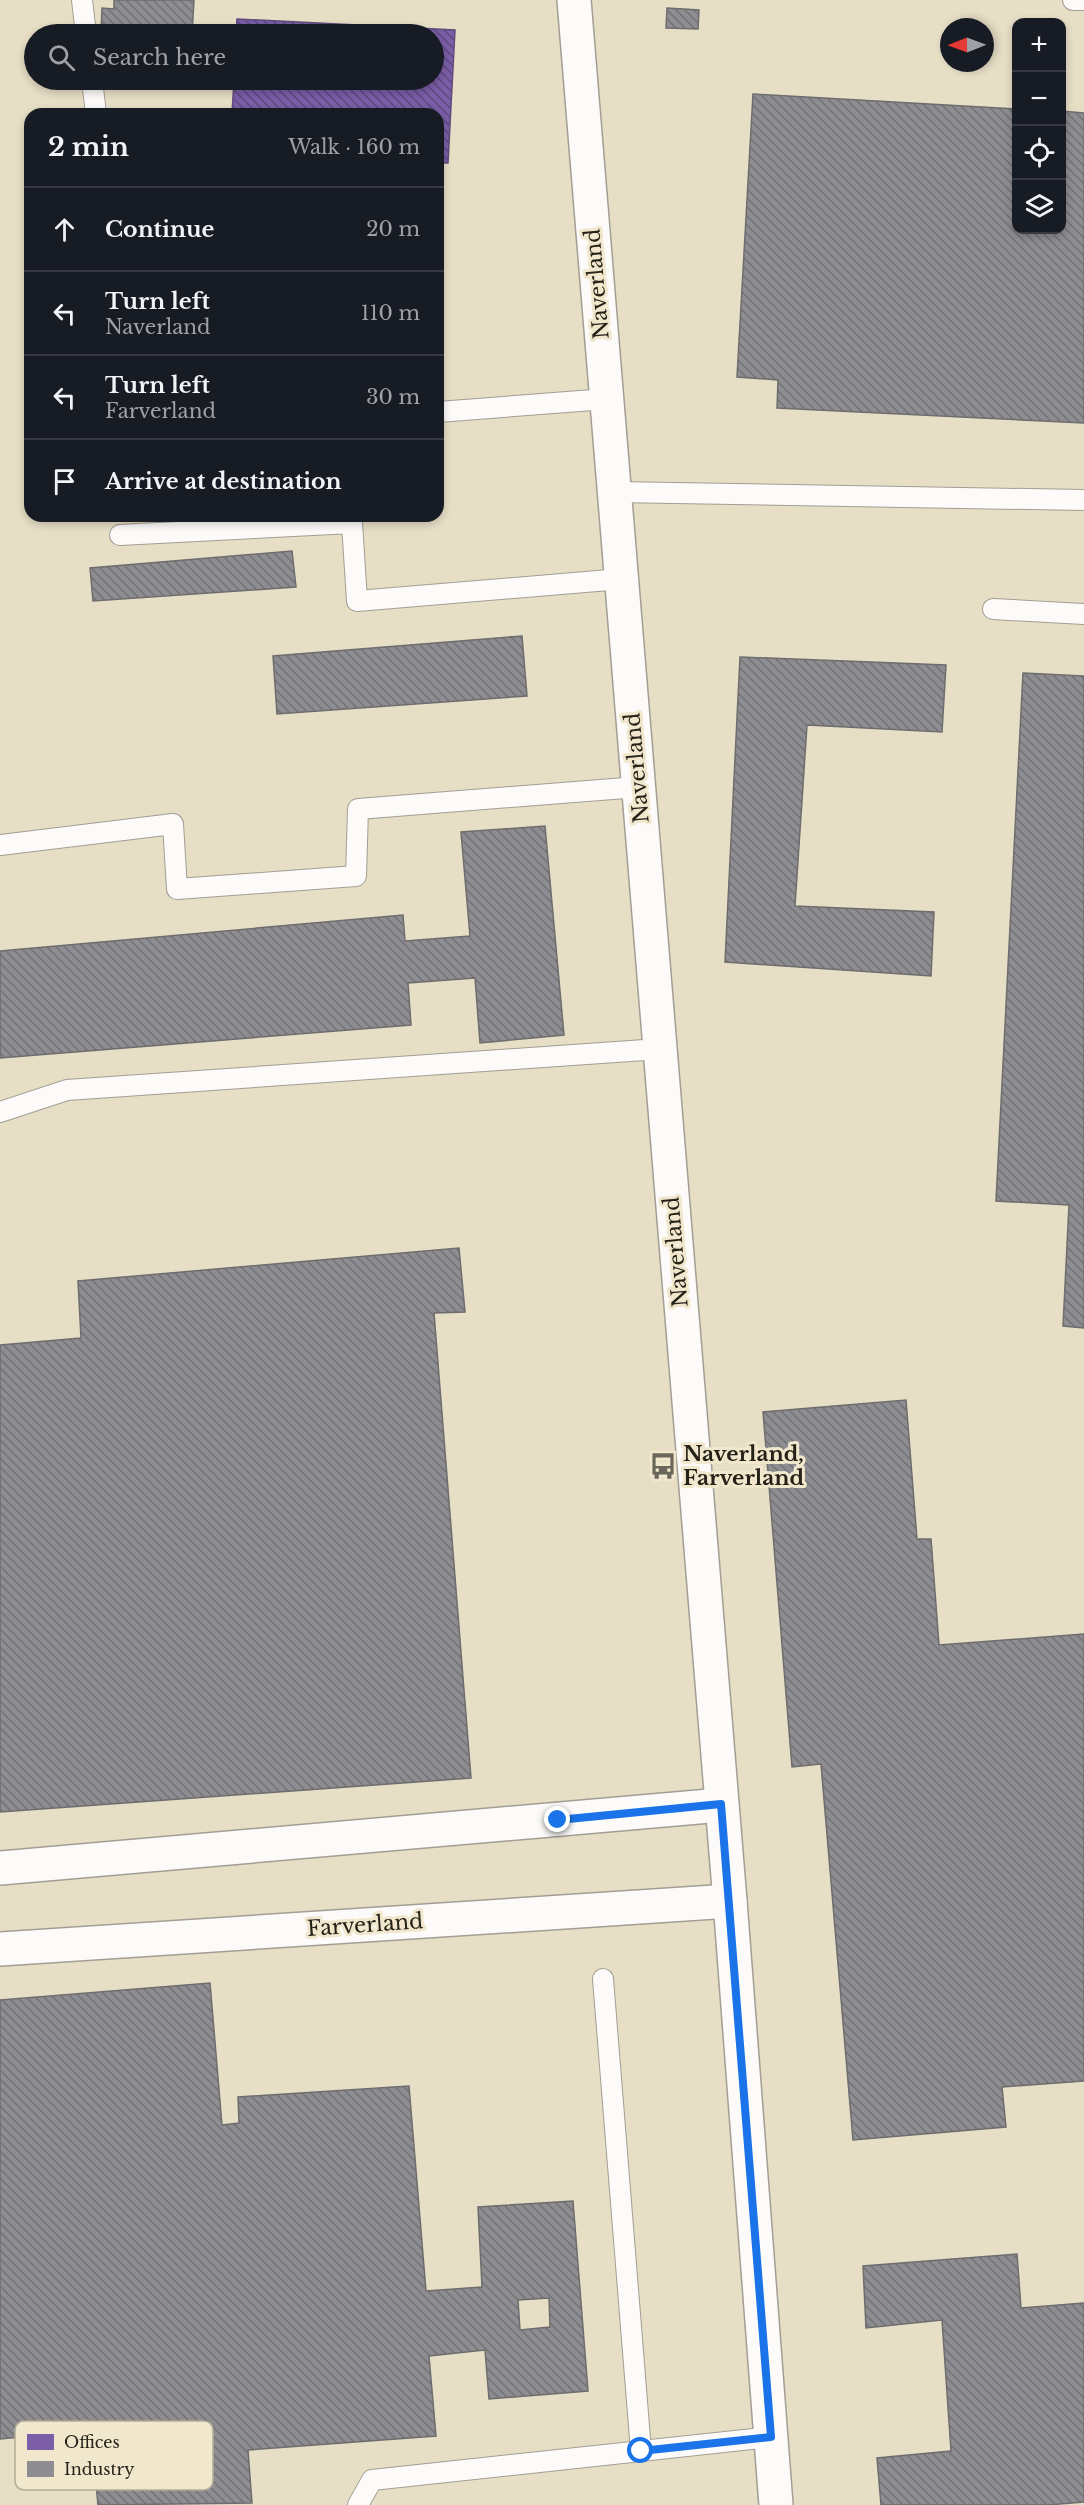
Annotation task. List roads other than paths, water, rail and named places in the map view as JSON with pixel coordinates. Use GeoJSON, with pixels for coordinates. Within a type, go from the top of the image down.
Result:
{"type":"FeatureCollection","features":[{"type":"Feature","properties":{"kind":"street","name":"Naverland"},"geometry":{"type":"LineString","coordinates":[[574,0],[730,1901],[776,2505]]}},
{"type":"Feature","properties":{"kind":"street"},"geometry":{"type":"LineString","coordinates":[[0,1868],[721,1804]]}},
{"type":"Feature","properties":{"kind":"street","name":"Farverland"},"geometry":{"type":"LineString","coordinates":[[0,1949],[730,1901]]}},
{"type":"Feature","properties":{"kind":"lane"},"geometry":{"type":"LineString","coordinates":[[81,0],[85,24]]}},
{"type":"Feature","properties":{"kind":"lane"},"geometry":{"type":"LineString","coordinates":[[1073,0],[1084,0]]}},
{"type":"Feature","properties":{"kind":"lane"},"geometry":{"type":"LineString","coordinates":[[93,90],[95,108]]}},
{"type":"Feature","properties":{"kind":"lane"},"geometry":{"type":"LineString","coordinates":[[444,412],[606,399]]}},
{"type":"Feature","properties":{"kind":"lane"},"geometry":{"type":"LineString","coordinates":[[614,492],[1084,500]]}},
{"type":"Feature","properties":{"kind":"lane"},"geometry":{"type":"LineString","coordinates":[[120,535],[352,523],[357,601],[621,579]]}},
{"type":"Feature","properties":{"kind":"lane"},"geometry":{"type":"LineString","coordinates":[[993,609],[1084,614]]}},
{"type":"Feature","properties":{"kind":"lane"},"geometry":{"type":"LineString","coordinates":[[0,845],[173,824],[177,890],[356,876],[358,809],[638,787]]}},
{"type":"Feature","properties":{"kind":"lane"},"geometry":{"type":"LineString","coordinates":[[0,1112],[67,1090],[659,1049]]}},
{"type":"Feature","properties":{"kind":"lane"},"geometry":{"type":"LineString","coordinates":[[603,1979],[641,2451]]}},
{"type":"Feature","properties":{"kind":"lane"},"geometry":{"type":"LineString","coordinates":[[358,2505],[372,2480],[771,2437]]}},
{"type":"Feature","properties":{"kind":"place","name":"Naverland, Farverland"},"geometry":{"type":"Point","coordinates":[663,1466]}}]}
